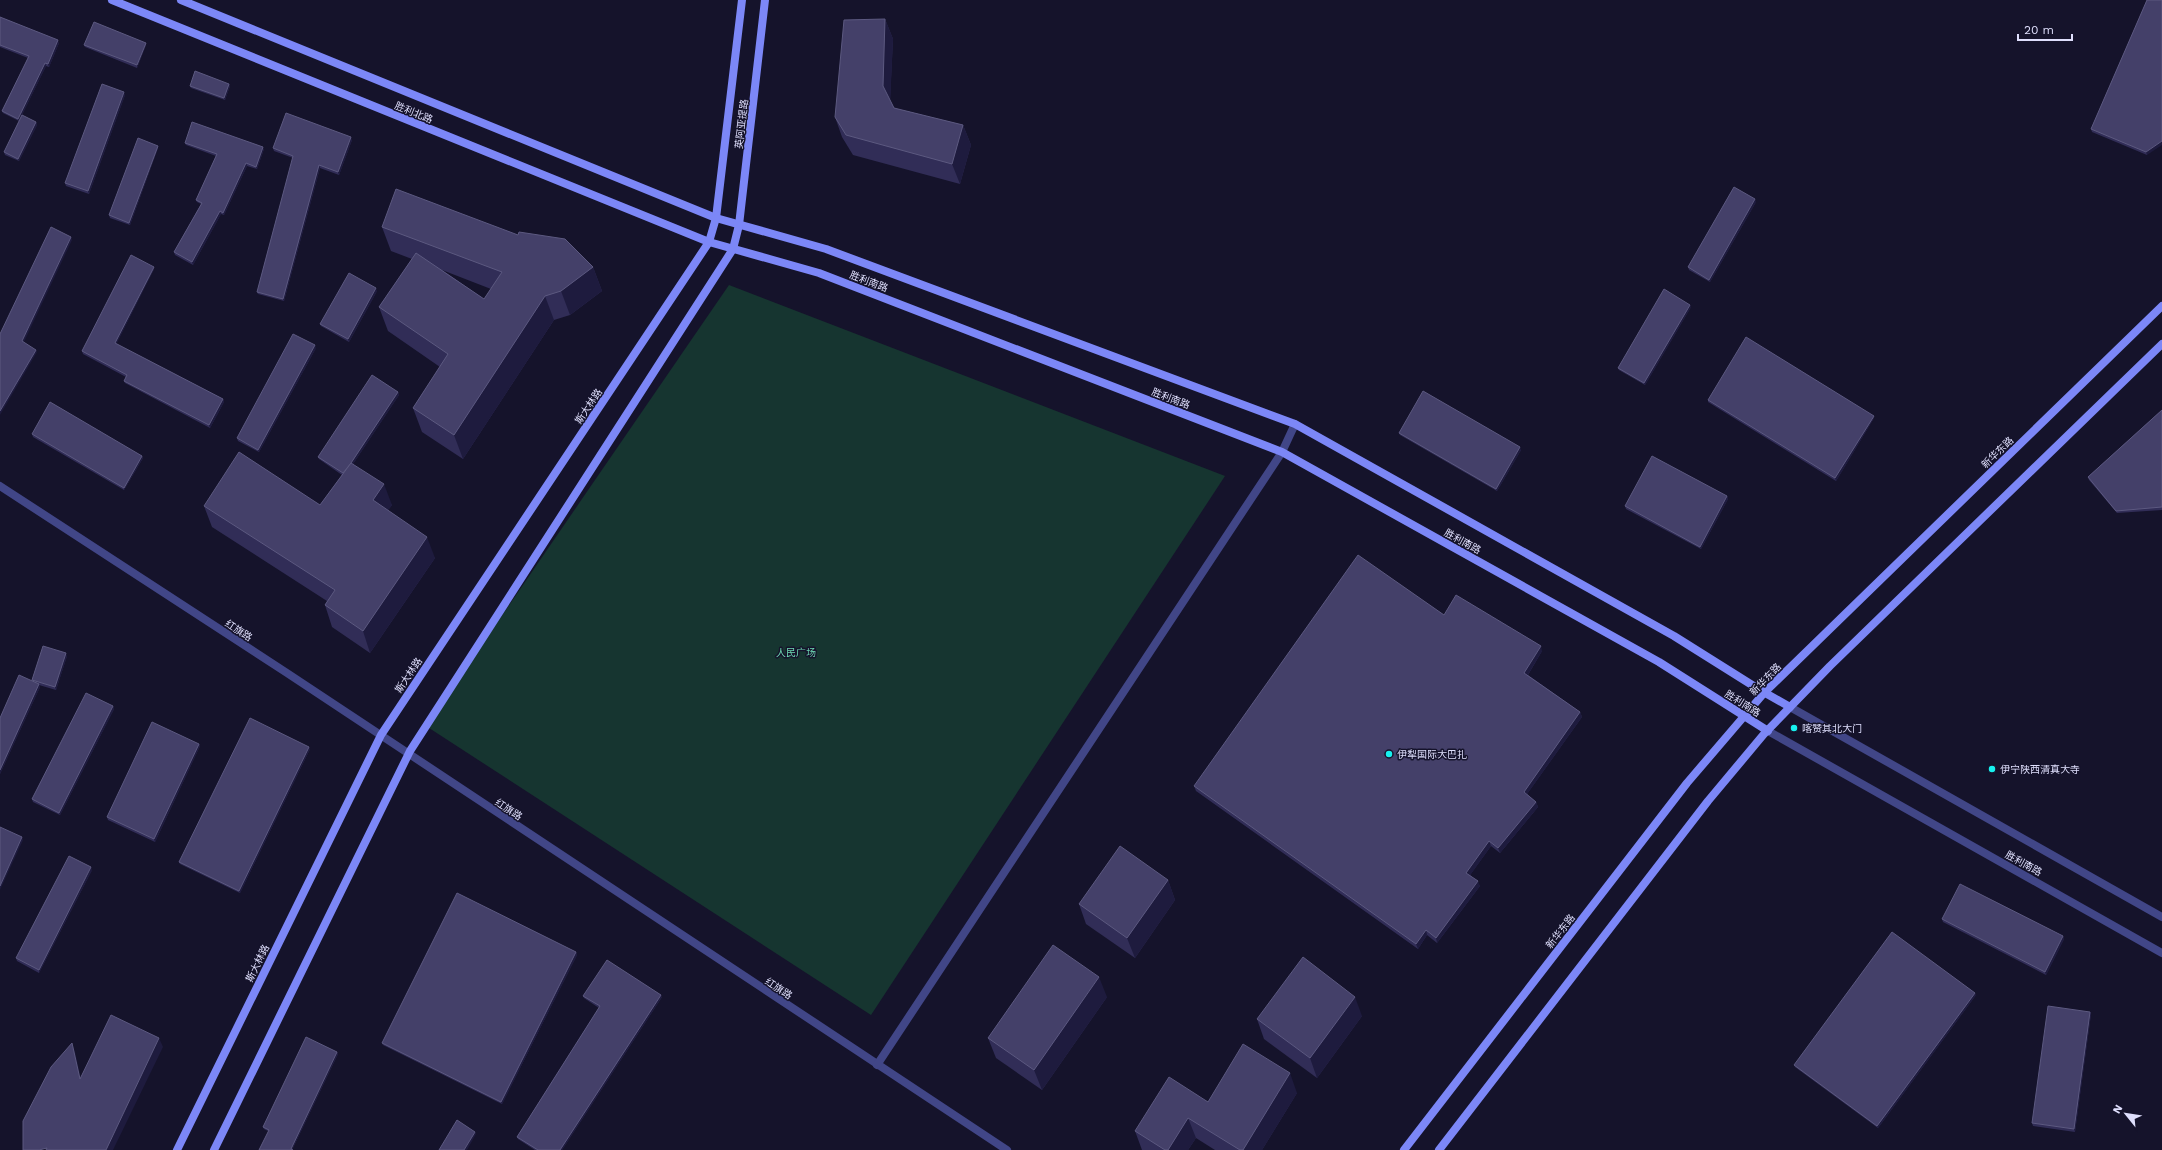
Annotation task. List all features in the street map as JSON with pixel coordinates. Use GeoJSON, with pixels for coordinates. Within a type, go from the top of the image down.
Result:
{"type":"FeatureCollection","features":[{"type":"Feature","properties":{"kind":"main road","name":"胜利北路"},"geometry":{"type":"LineString","coordinates":[[112,0],[709,242]]}},
{"type":"Feature","properties":{"kind":"main road","name":"胜利北路"},"geometry":{"type":"LineString","coordinates":[[181,0],[716,218]]}},
{"type":"Feature","properties":{"kind":"main road","name":"英阿亚提路"},"geometry":{"type":"LineString","coordinates":[[709,242],[716,218],[742,0]]}},
{"type":"Feature","properties":{"kind":"main road","name":"英阿亚提路"},"geometry":{"type":"LineString","coordinates":[[733,249],[739,225],[765,0]]}},
{"type":"Feature","properties":{"kind":"main road","name":"胜利南路"},"geometry":{"type":"LineString","coordinates":[[716,218],[826,249],[1295,424],[1674,636],[1764,693],[1790,707]]}},
{"type":"Feature","properties":{"kind":"main road","name":"胜利南路"},"geometry":{"type":"LineString","coordinates":[[709,242],[819,273],[1282,452],[1659,662],[1768,730]]}},
{"type":"Feature","properties":{"kind":"main road","name":"斯大林路"},"geometry":{"type":"LineString","coordinates":[[176,1150],[381,735],[709,242]]}},
{"type":"Feature","properties":{"kind":"main road"},"geometry":{"type":"LineString","coordinates":[[214,1150],[409,754],[733,249]]}},
{"type":"Feature","properties":{"kind":"main road","name":"新华东路"},"geometry":{"type":"LineString","coordinates":[[1404,1150],[1687,783],[1764,693],[2162,306]]}},
{"type":"Feature","properties":{"kind":"main road"},"geometry":{"type":"LineString","coordinates":[[1439,1150],[1708,800],[1768,730],[1830,666],[2162,344]]}},
{"type":"Feature","properties":{"kind":"street"},"geometry":{"type":"LineString","coordinates":[[877,1065],[1282,452],[1295,424]]}},
{"type":"Feature","properties":{"kind":"street","name":"红旗路"},"geometry":{"type":"LineString","coordinates":[[0,486],[381,735],[1006,1150]]}},
{"type":"Feature","properties":{"kind":"street","name":"胜利南路"},"geometry":{"type":"LineString","coordinates":[[1790,707],[2162,917]]}},
{"type":"Feature","properties":{"kind":"street","name":"胜利南路"},"geometry":{"type":"LineString","coordinates":[[1768,730],[2162,953]]}},
{"type":"Feature","properties":{"kind":"green space","name":"人民广场"},"geometry":{"type":"Polygon","coordinates":[[[729,285],[1225,476],[871,1015],[426,726],[729,285]]]}},
{"type":"Feature","properties":{"kind":"building"},"geometry":{"type":"Polygon","coordinates":[[[2147,0],[2162,0],[2162,141],[2146,152],[2091,129],[2147,0]]]}},
{"type":"Feature","properties":{"kind":"building"},"geometry":{"type":"Polygon","coordinates":[[[0,17],[58,40],[48,64],[45,63],[18,119],[2,111],[29,56],[0,45],[0,17]]]}},
{"type":"Feature","properties":{"kind":"building"},"geometry":{"type":"Polygon","coordinates":[[[885,19],[883,86],[894,108],[963,125],[952,164],[846,135],[835,117],[844,20],[885,19]]]}},
{"type":"Feature","properties":{"kind":"building"},"geometry":{"type":"Polygon","coordinates":[[[94,22],[146,43],[137,65],[84,45],[94,22]]]}},
{"type":"Feature","properties":{"kind":"building"},"geometry":{"type":"Polygon","coordinates":[[[195,71],[229,84],[224,98],[190,86],[195,71]]]}},
{"type":"Feature","properties":{"kind":"building"},"geometry":{"type":"Polygon","coordinates":[[[102,84],[124,92],[88,191],[65,183],[102,84]]]}},
{"type":"Feature","properties":{"kind":"building"},"geometry":{"type":"Polygon","coordinates":[[[286,113],[351,137],[338,172],[319,165],[283,299],[257,292],[293,156],[273,148],[286,113]]]}},
{"type":"Feature","properties":{"kind":"building"},"geometry":{"type":"Polygon","coordinates":[[[22,115],[36,122],[18,159],[4,152],[22,115]]]}},
{"type":"Feature","properties":{"kind":"building"},"geometry":{"type":"Polygon","coordinates":[[[192,122],[263,147],[256,167],[246,163],[223,213],[220,211],[192,262],[174,252],[202,203],[196,200],[217,154],[185,143],[192,122]]]}},
{"type":"Feature","properties":{"kind":"building"},"geometry":{"type":"Polygon","coordinates":[[[138,138],[158,146],[129,223],[109,215],[138,138]]]}},
{"type":"Feature","properties":{"kind":"building"},"geometry":{"type":"Polygon","coordinates":[[[1734,187],[1755,199],[1709,280],[1688,267],[1734,187]]]}},
{"type":"Feature","properties":{"kind":"building"},"geometry":{"type":"Polygon","coordinates":[[[396,189],[518,235],[519,232],[565,239],[593,267],[561,291],[545,296],[454,435],[413,408],[448,354],[379,307],[416,253],[484,299],[502,272],[382,227],[396,189]]]}},
{"type":"Feature","properties":{"kind":"building"},"geometry":{"type":"Polygon","coordinates":[[[51,227],[71,237],[22,341],[36,350],[0,411],[0,334],[51,227]]]}},
{"type":"Feature","properties":{"kind":"building"},"geometry":{"type":"Polygon","coordinates":[[[131,255],[154,267],[115,343],[223,399],[209,425],[124,381],[127,375],[82,351],[131,255]]]}},
{"type":"Feature","properties":{"kind":"building"},"geometry":{"type":"Polygon","coordinates":[[[349,273],[376,288],[348,339],[320,324],[349,273]]]}},
{"type":"Feature","properties":{"kind":"building"},"geometry":{"type":"Polygon","coordinates":[[[1664,289],[1690,305],[1644,383],[1618,368],[1664,289]]]}},
{"type":"Feature","properties":{"kind":"building"},"geometry":{"type":"Polygon","coordinates":[[[293,334],[315,345],[258,450],[237,438],[293,334]]]}},
{"type":"Feature","properties":{"kind":"building"},"geometry":{"type":"Polygon","coordinates":[[[1746,337],[1874,416],[1835,478],[1708,400],[1746,337]]]}},
{"type":"Feature","properties":{"kind":"building"},"geometry":{"type":"Polygon","coordinates":[[[372,375],[398,392],[343,473],[318,457],[372,375]]]}},
{"type":"Feature","properties":{"kind":"building"},"geometry":{"type":"Polygon","coordinates":[[[1423,391],[1520,447],[1496,489],[1399,433],[1423,391]]]}},
{"type":"Feature","properties":{"kind":"building"},"geometry":{"type":"Polygon","coordinates":[[[50,402],[142,456],[124,488],[32,434],[50,402]]]}},
{"type":"Feature","properties":{"kind":"building"},"geometry":{"type":"Polygon","coordinates":[[[2162,410],[2162,507],[2116,511],[2088,477],[2162,410]]]}},
{"type":"Feature","properties":{"kind":"building"},"geometry":{"type":"Polygon","coordinates":[[[239,452],[320,505],[351,463],[384,484],[373,500],[427,537],[363,631],[325,605],[335,590],[204,506],[239,452]]]}},
{"type":"Feature","properties":{"kind":"building"},"geometry":{"type":"Polygon","coordinates":[[[1652,456],[1727,496],[1700,547],[1625,506],[1652,456]]]}},
{"type":"Feature","properties":{"kind":"building","name":"伊犁国际大巴扎"},"geometry":{"type":"Polygon","coordinates":[[[1358,555],[1444,615],[1456,595],[1541,646],[1524,673],[1580,712],[1524,792],[1536,802],[1498,848],[1489,841],[1466,873],[1478,881],[1436,938],[1426,930],[1416,944],[1194,786],[1358,555]]]}},
{"type":"Feature","properties":{"kind":"building"},"geometry":{"type":"Polygon","coordinates":[[[43,646],[66,653],[55,687],[32,680],[43,646]]]}},
{"type":"Feature","properties":{"kind":"building"},"geometry":{"type":"Polygon","coordinates":[[[19,675],[39,684],[0,770],[0,718],[19,675]]]}},
{"type":"Feature","properties":{"kind":"building"},"geometry":{"type":"Polygon","coordinates":[[[86,693],[113,706],[59,813],[32,799],[86,693]]]}},
{"type":"Feature","properties":{"kind":"building"},"geometry":{"type":"Polygon","coordinates":[[[250,718],[309,747],[239,891],[179,862],[250,718]]]}},
{"type":"Feature","properties":{"kind":"building"},"geometry":{"type":"Polygon","coordinates":[[[152,722],[199,744],[154,839],[107,817],[152,722]]]}},
{"type":"Feature","properties":{"kind":"building"},"geometry":{"type":"Polygon","coordinates":[[[0,827],[22,837],[0,886],[0,827]]]}},
{"type":"Feature","properties":{"kind":"building"},"geometry":{"type":"Polygon","coordinates":[[[1120,846],[1168,880],[1127,938],[1079,904],[1120,846]]]}},
{"type":"Feature","properties":{"kind":"building"},"geometry":{"type":"Polygon","coordinates":[[[69,856],[91,867],[39,970],[16,958],[69,856]]]}},
{"type":"Feature","properties":{"kind":"building"},"geometry":{"type":"Polygon","coordinates":[[[1960,884],[2063,936],[2045,972],[1942,919],[1960,884]]]}},
{"type":"Feature","properties":{"kind":"building"},"geometry":{"type":"Polygon","coordinates":[[[457,893],[576,952],[501,1102],[382,1043],[457,893]]]}},
{"type":"Feature","properties":{"kind":"building"},"geometry":{"type":"Polygon","coordinates":[[[1892,932],[1975,993],[1877,1126],[1794,1065],[1892,932]]]}},
{"type":"Feature","properties":{"kind":"building"},"geometry":{"type":"Polygon","coordinates":[[[1053,945],[1099,977],[1034,1070],[988,1038],[1053,945]]]}},
{"type":"Feature","properties":{"kind":"building"},"geometry":{"type":"Polygon","coordinates":[[[1303,957],[1355,997],[1310,1058],[1257,1019],[1303,957]]]}},
{"type":"Feature","properties":{"kind":"building"},"geometry":{"type":"Polygon","coordinates":[[[607,960],[661,995],[560,1150],[538,1150],[517,1137],[600,1006],[583,996],[607,960]]]}},
{"type":"Feature","properties":{"kind":"building"},"geometry":{"type":"Polygon","coordinates":[[[2048,1006],[2090,1012],[2074,1129],[2032,1123],[2048,1006]]]}},
{"type":"Feature","properties":{"kind":"building"},"geometry":{"type":"Polygon","coordinates":[[[111,1015],[159,1038],[106,1150],[46,1150],[47,1148],[39,1150],[23,1150],[23,1121],[51,1067],[72,1043],[80,1079],[111,1015]]]}},
{"type":"Feature","properties":{"kind":"building"},"geometry":{"type":"Polygon","coordinates":[[[306,1037],[337,1052],[291,1149],[293,1150],[259,1150],[269,1130],[263,1127],[306,1037]]]}},
{"type":"Feature","properties":{"kind":"building"},"geometry":{"type":"Polygon","coordinates":[[[1243,1044],[1290,1073],[1243,1150],[1240,1150],[1188,1118],[1168,1150],[1165,1150],[1135,1131],[1169,1077],[1208,1102],[1243,1044]]]}},
{"type":"Feature","properties":{"kind":"building"},"geometry":{"type":"Polygon","coordinates":[[[457,1120],[475,1132],[464,1150],[439,1150],[457,1120]]]}},
{"type":"Feature","properties":{"kind":"place","name":"喀赞其北大门"},"geometry":{"type":"Point","coordinates":[1794,728]}},
{"type":"Feature","properties":{"kind":"place","name":"伊犁国际大巴扎"},"geometry":{"type":"Point","coordinates":[1389,754]}},
{"type":"Feature","properties":{"kind":"place","name":"伊宁陕西清真大寺"},"geometry":{"type":"Point","coordinates":[1992,769]}}]}
